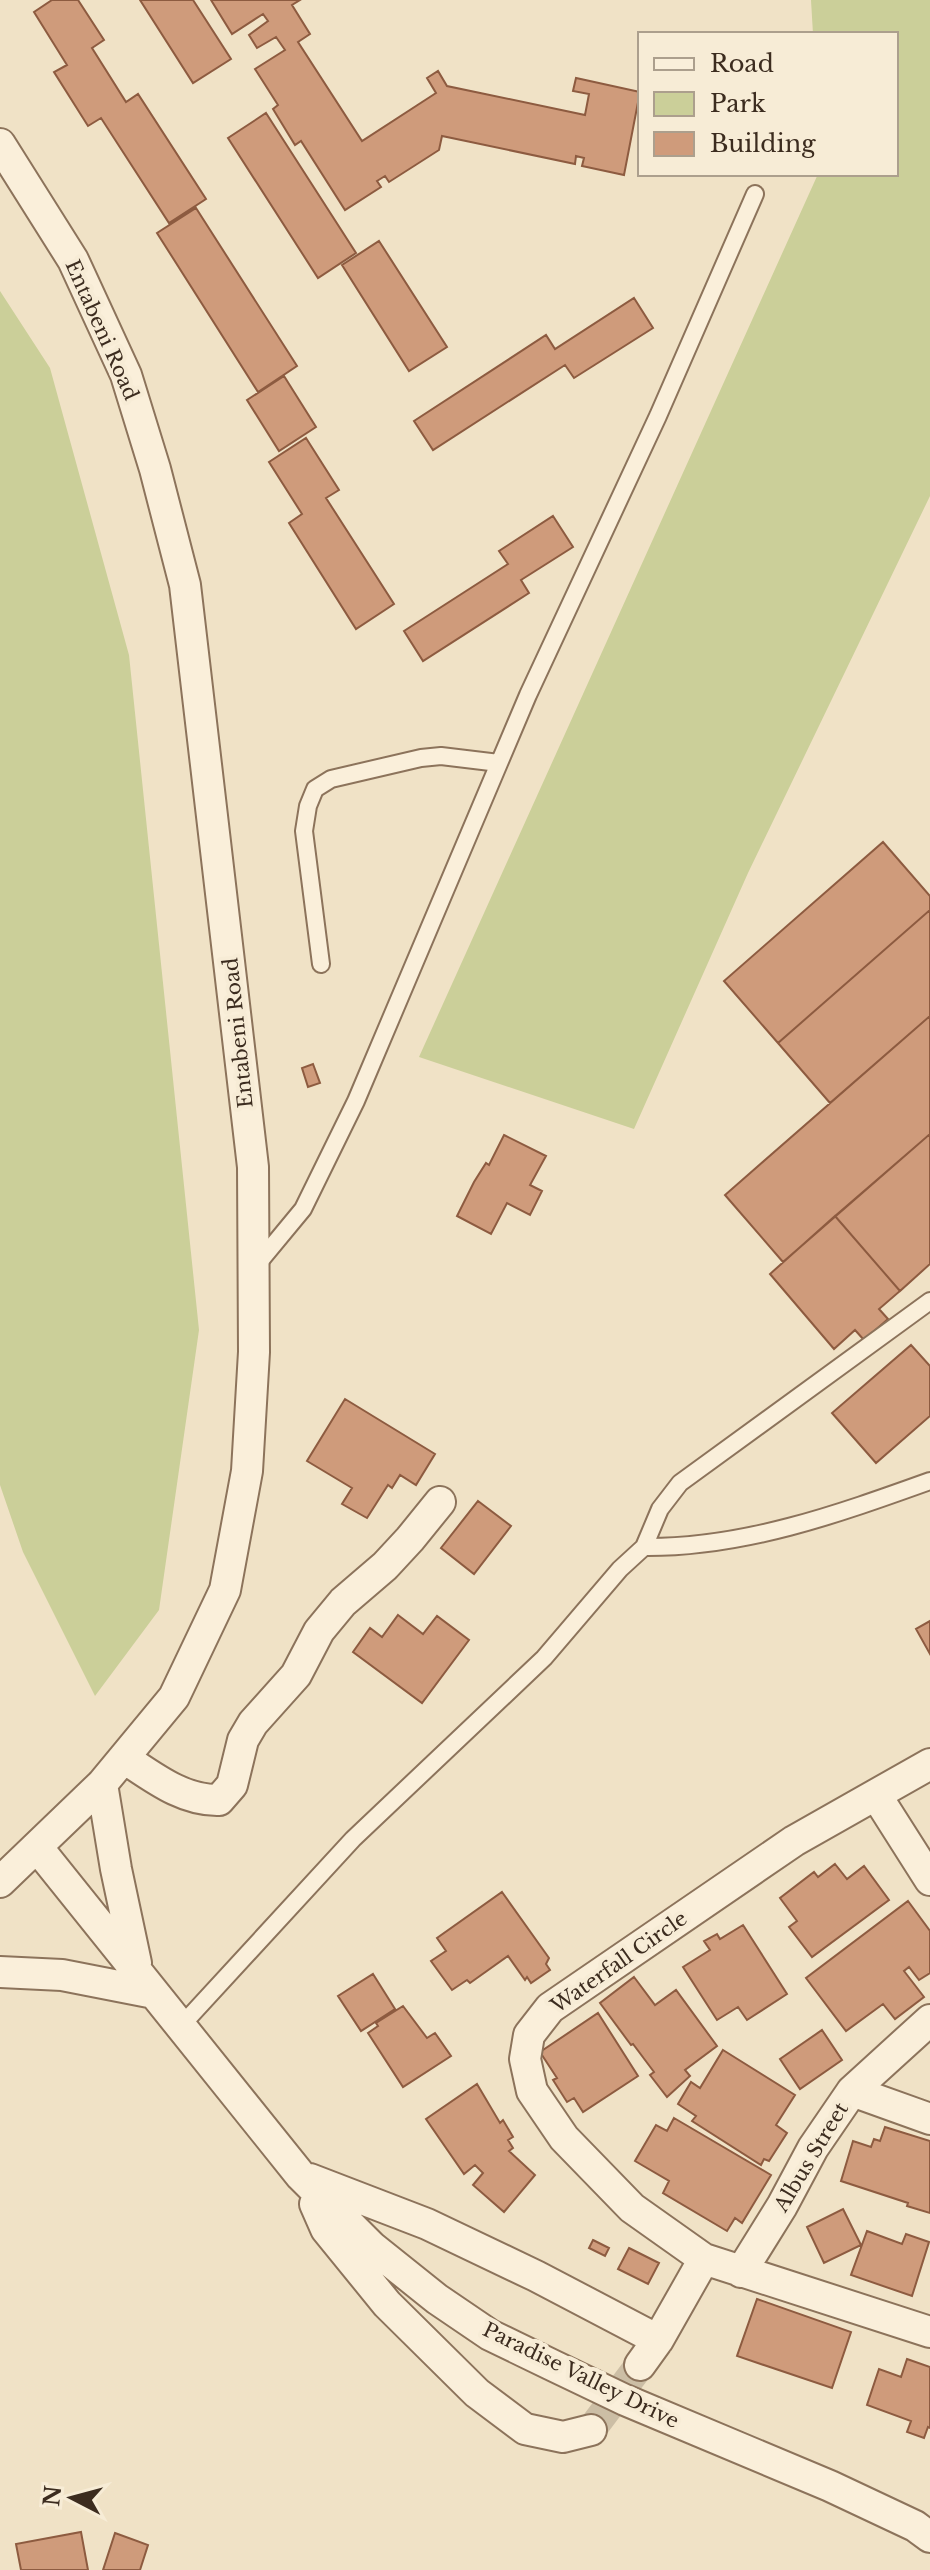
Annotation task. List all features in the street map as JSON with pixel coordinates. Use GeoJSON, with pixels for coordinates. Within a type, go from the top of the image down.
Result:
{"type":"FeatureCollection","features":[{"type":"Feature","properties":{"kind":"street","name":"Entabeni Road"},"geometry":{"type":"LineString","coordinates":[[0,144],[73,260],[126,375],[155,469],[185,585],[253,1167],[254,1268],[254,1352],[247,1471],[225,1590],[174,1697],[102,1784],[0,1882]]}},
{"type":"Feature","properties":{"kind":"street"},"geometry":{"type":"LineString","coordinates":[[124,1758],[167,1786],[203,1800],[219,1800],[232,1785],[243,1740],[253,1723],[296,1675],[319,1631],[343,1602],[385,1566],[440,1502]]}},
{"type":"Feature","properties":{"kind":"street","name":"Waterfall Circle"},"geometry":{"type":"LineString","coordinates":[[930,1764],[794,1841],[550,2008],[529,2035],[525,2059],[532,2091],[564,2138],[632,2208],[704,2259],[930,2332]]}},
{"type":"Feature","properties":{"kind":"street"},"geometry":{"type":"LineString","coordinates":[[0,1972],[147,1984],[130,1940],[102,1784]]}},
{"type":"Feature","properties":{"kind":"street"},"geometry":{"type":"LineString","coordinates":[[876,1795],[930,1880]]}},
{"type":"Feature","properties":{"kind":"street","name":"Paradise Valley Drive"},"geometry":{"type":"LineString","coordinates":[[37,1847],[301,2176],[372,2247],[437,2299],[490,2335],[625,2400],[830,2486],[915,2526],[930,2537]]}},
{"type":"Feature","properties":{"kind":"street","name":"Albus Street"},"geometry":{"type":"LineString","coordinates":[[741,2272],[813,2148],[852,2091],[930,2020]]}},
{"type":"Feature","properties":{"kind":"street"},"geometry":{"type":"LineString","coordinates":[[852,2091],[930,2119]]}},
{"type":"Feature","properties":{"kind":"street"},"geometry":{"type":"LineString","coordinates":[[301,2176],[427,2224],[536,2276],[658,2340]]}},
{"type":"Feature","properties":{"kind":"street"},"geometry":{"type":"LineString","coordinates":[[301,2176],[326,2229],[387,2304],[477,2393],[525,2429],[563,2437],[591,2430]]}},
{"type":"Feature","properties":{"kind":"street"},"geometry":{"type":"LineString","coordinates":[[640,2365],[658,2340],[704,2259]]}},
{"type":"Feature","properties":{"kind":"lane"},"geometry":{"type":"LineString","coordinates":[[254,1268],[303,1209],[356,1101],[528,695],[658,416],[755,194]]}},
{"type":"Feature","properties":{"kind":"lane"},"geometry":{"type":"LineString","coordinates":[[321,964],[304,831],[308,806],[315,789],[331,779],[421,758],[441,756],[499,763]]}},
{"type":"Feature","properties":{"kind":"lane"},"geometry":{"type":"LineString","coordinates":[[181,2026],[353,1839],[544,1658],[620,1569],[644,1547],[660,1509],[680,1483],[930,1301]]}},
{"type":"Feature","properties":{"kind":"lane"},"geometry":{"type":"LineString","coordinates":[[644,1547],[681,1547],[790,1527],[930,1481]]}},
{"type":"Feature","properties":{"kind":"green space"},"geometry":{"type":"Polygon","coordinates":[[[811,0],[930,0],[930,496],[748,873],[634,1129],[419,1057],[817,176],[898,176],[898,32],[813,32],[811,0]]]}},
{"type":"Feature","properties":{"kind":"green space"},"geometry":{"type":"Polygon","coordinates":[[[0,291],[50,368],[129,655],[199,1330],[159,1610],[95,1696],[23,1552],[0,1485],[0,291]]]}},
{"type":"Feature","properties":{"kind":"building"},"geometry":{"type":"Polygon","coordinates":[[[52,0],[78,0],[104,40],[92,48],[126,102],[138,94],[206,199],[169,223],[101,118],[88,126],[54,72],[67,65],[34,12],[52,0]]]}},
{"type":"Feature","properties":{"kind":"building"},"geometry":{"type":"Polygon","coordinates":[[[140,0],[193,0],[231,59],[193,83],[140,0]]]}},
{"type":"Feature","properties":{"kind":"building"},"geometry":{"type":"Polygon","coordinates":[[[211,0],[300,0],[292,5],[310,34],[298,42],[362,141],[436,93],[427,78],[438,71],[447,86],[585,115],[589,94],[573,91],[576,78],[638,92],[624,175],[582,166],[584,158],[576,156],[575,164],[442,136],[439,150],[389,182],[385,176],[377,181],[381,187],[345,210],[301,141],[295,145],[273,109],[278,105],[255,69],[285,50],[276,37],[257,48],[249,35],[268,21],[263,14],[232,34],[211,0]]]}},
{"type":"Feature","properties":{"kind":"building"},"geometry":{"type":"Polygon","coordinates":[[[266,113],[356,253],[318,278],[228,138],[266,113]]]}},
{"type":"Feature","properties":{"kind":"building"},"geometry":{"type":"Polygon","coordinates":[[[196,208],[297,366],[258,392],[157,233],[196,208]]]}},
{"type":"Feature","properties":{"kind":"building"},"geometry":{"type":"Polygon","coordinates":[[[379,241],[447,347],[409,371],[342,265],[379,241]]]}},
{"type":"Feature","properties":{"kind":"building"},"geometry":{"type":"Polygon","coordinates":[[[634,298],[653,328],[574,378],[565,365],[433,450],[414,421],[546,335],[555,349],[634,298]]]}},
{"type":"Feature","properties":{"kind":"building"},"geometry":{"type":"Polygon","coordinates":[[[284,376],[316,427],[279,451],[247,400],[284,376]]]}},
{"type":"Feature","properties":{"kind":"building"},"geometry":{"type":"Polygon","coordinates":[[[306,438],[339,490],[326,498],[394,604],[356,629],[289,523],[302,514],[269,462],[306,438]]]}},
{"type":"Feature","properties":{"kind":"building"},"geometry":{"type":"Polygon","coordinates":[[[553,516],[573,547],[521,580],[529,593],[423,661],[404,631],[508,564],[499,551],[553,516]]]}},
{"type":"Feature","properties":{"kind":"building"},"geometry":{"type":"Polygon","coordinates":[[[883,842],[930,896],[930,910],[778,1043],[724,981],[883,842]]]}},
{"type":"Feature","properties":{"kind":"building"},"geometry":{"type":"Polygon","coordinates":[[[930,910],[930,1016],[830,1103],[778,1043],[930,910]]]}},
{"type":"Feature","properties":{"kind":"building"},"geometry":{"type":"Polygon","coordinates":[[[930,1016],[930,1134],[783,1262],[725,1195],[930,1016]]]}},
{"type":"Feature","properties":{"kind":"building"},"geometry":{"type":"Polygon","coordinates":[[[313,1064],[320,1083],[308,1087],[302,1068],[313,1064]]]}},
{"type":"Feature","properties":{"kind":"building"},"geometry":{"type":"Polygon","coordinates":[[[930,1134],[930,1264],[900,1291],[835,1216],[930,1134]]]}},
{"type":"Feature","properties":{"kind":"building"},"geometry":{"type":"Polygon","coordinates":[[[504,1135],[546,1156],[530,1185],[542,1191],[530,1215],[507,1203],[491,1234],[457,1216],[504,1135]]]}},
{"type":"Feature","properties":{"kind":"building"},"geometry":{"type":"Polygon","coordinates":[[[835,1216],[900,1291],[879,1309],[888,1319],[864,1340],[855,1330],[834,1349],[770,1274],[835,1216]]]}},
{"type":"Feature","properties":{"kind":"building"},"geometry":{"type":"Polygon","coordinates":[[[911,1345],[930,1366],[930,1416],[876,1463],[832,1413],[911,1345]]]}},
{"type":"Feature","properties":{"kind":"building"},"geometry":{"type":"Polygon","coordinates":[[[345,1399],[435,1454],[416,1485],[400,1475],[392,1488],[388,1485],[367,1518],[342,1504],[352,1488],[307,1461],[345,1399]]]}},
{"type":"Feature","properties":{"kind":"building"},"geometry":{"type":"Polygon","coordinates":[[[478,1501],[511,1526],[474,1574],[441,1548],[478,1501]]]}},
{"type":"Feature","properties":{"kind":"building"},"geometry":{"type":"Polygon","coordinates":[[[398,1615],[423,1634],[437,1616],[469,1640],[422,1703],[353,1652],[370,1628],[382,1637],[398,1615]]]}},
{"type":"Feature","properties":{"kind":"building"},"geometry":{"type":"Polygon","coordinates":[[[930,1621],[930,1654],[916,1629],[930,1621]]]}},
{"type":"Feature","properties":{"kind":"building"},"geometry":{"type":"Polygon","coordinates":[[[835,1864],[847,1879],[864,1866],[889,1900],[812,1957],[789,1927],[797,1921],[780,1898],[814,1872],[818,1877],[835,1864]]]}},
{"type":"Feature","properties":{"kind":"building"},"geometry":{"type":"Polygon","coordinates":[[[502,1892],[549,1958],[546,1964],[550,1970],[531,1983],[527,1977],[525,1980],[508,1956],[470,1983],[467,1980],[452,1990],[431,1961],[446,1951],[437,1938],[502,1892]]]}},
{"type":"Feature","properties":{"kind":"building"},"geometry":{"type":"Polygon","coordinates":[[[908,1901],[930,1931],[930,1973],[919,1980],[909,1967],[904,1971],[924,1997],[895,2019],[883,2004],[846,2031],[806,1978],[908,1901]]]}},
{"type":"Feature","properties":{"kind":"building"},"geometry":{"type":"Polygon","coordinates":[[[743,1925],[787,1994],[747,2020],[738,2007],[717,2020],[683,1967],[710,1950],[704,1941],[717,1934],[720,1939],[743,1925]]]}},
{"type":"Feature","properties":{"kind":"building"},"geometry":{"type":"Polygon","coordinates":[[[373,1974],[395,2009],[361,2031],[338,1996],[373,1974]]]}},
{"type":"Feature","properties":{"kind":"building"},"geometry":{"type":"Polygon","coordinates":[[[634,1977],[655,2005],[676,1990],[717,2046],[685,2070],[690,2076],[667,2097],[650,2075],[654,2072],[600,2003],[634,1977]]]}},
{"type":"Feature","properties":{"kind":"building"},"geometry":{"type":"Polygon","coordinates":[[[403,2006],[427,2038],[435,2033],[451,2056],[403,2087],[368,2033],[378,2026],[376,2023],[403,2006]]]}},
{"type":"Feature","properties":{"kind":"building"},"geometry":{"type":"Polygon","coordinates":[[[598,2013],[638,2076],[583,2112],[574,2098],[567,2102],[553,2080],[557,2078],[540,2052],[598,2013]]]}},
{"type":"Feature","properties":{"kind":"building"},"geometry":{"type":"Polygon","coordinates":[[[822,2030],[842,2060],[800,2089],[780,2059],[822,2030]]]}},
{"type":"Feature","properties":{"kind":"building"},"geometry":{"type":"Polygon","coordinates":[[[723,2050],[795,2095],[776,2125],[787,2133],[769,2161],[764,2159],[761,2165],[692,2121],[696,2116],[678,2104],[691,2082],[700,2088],[723,2050]]]}},
{"type":"Feature","properties":{"kind":"building"},"geometry":{"type":"Polygon","coordinates":[[[477,2084],[500,2123],[503,2120],[513,2137],[508,2140],[513,2148],[509,2151],[535,2175],[504,2212],[473,2185],[483,2173],[475,2165],[464,2174],[426,2119],[477,2084]]]}},
{"type":"Feature","properties":{"kind":"building"},"geometry":{"type":"Polygon","coordinates":[[[674,2118],[771,2175],[742,2223],[735,2218],[727,2231],[663,2193],[669,2181],[635,2161],[656,2125],[667,2131],[674,2118]]]}},
{"type":"Feature","properties":{"kind":"building"},"geometry":{"type":"Polygon","coordinates":[[[885,2127],[930,2141],[930,2213],[841,2181],[853,2141],[871,2147],[874,2139],[880,2141],[885,2127]]]}},
{"type":"Feature","properties":{"kind":"building"},"geometry":{"type":"Polygon","coordinates":[[[843,2209],[861,2245],[824,2263],[807,2227],[843,2209]]]}},
{"type":"Feature","properties":{"kind":"building"},"geometry":{"type":"Polygon","coordinates":[[[867,2231],[902,2244],[906,2234],[929,2242],[912,2296],[851,2275],[867,2231]]]}},
{"type":"Feature","properties":{"kind":"building"},"geometry":{"type":"Polygon","coordinates":[[[593,2240],[609,2248],[605,2256],[589,2248],[593,2240]]]}},
{"type":"Feature","properties":{"kind":"building"},"geometry":{"type":"Polygon","coordinates":[[[629,2248],[659,2263],[648,2284],[618,2269],[629,2248]]]}},
{"type":"Feature","properties":{"kind":"building"},"geometry":{"type":"Polygon","coordinates":[[[757,2299],[851,2332],[832,2388],[737,2356],[757,2299]]]}},
{"type":"Feature","properties":{"kind":"building"},"geometry":{"type":"Polygon","coordinates":[[[907,2359],[930,2367],[930,2428],[924,2438],[907,2432],[911,2421],[867,2405],[879,2369],[901,2377],[907,2359]]]}},
{"type":"Feature","properties":{"kind":"building"},"geometry":{"type":"Polygon","coordinates":[[[81,2532],[88,2570],[21,2570],[16,2544],[81,2532]]]}},
{"type":"Feature","properties":{"kind":"building"},"geometry":{"type":"Polygon","coordinates":[[[115,2533],[148,2545],[140,2570],[103,2570],[115,2533]]]}},
{"type":"Feature","properties":{"kind":"tunnel"},"geometry":{"type":"LineString","coordinates":[[591,2430],[640,2365]]}}]}
